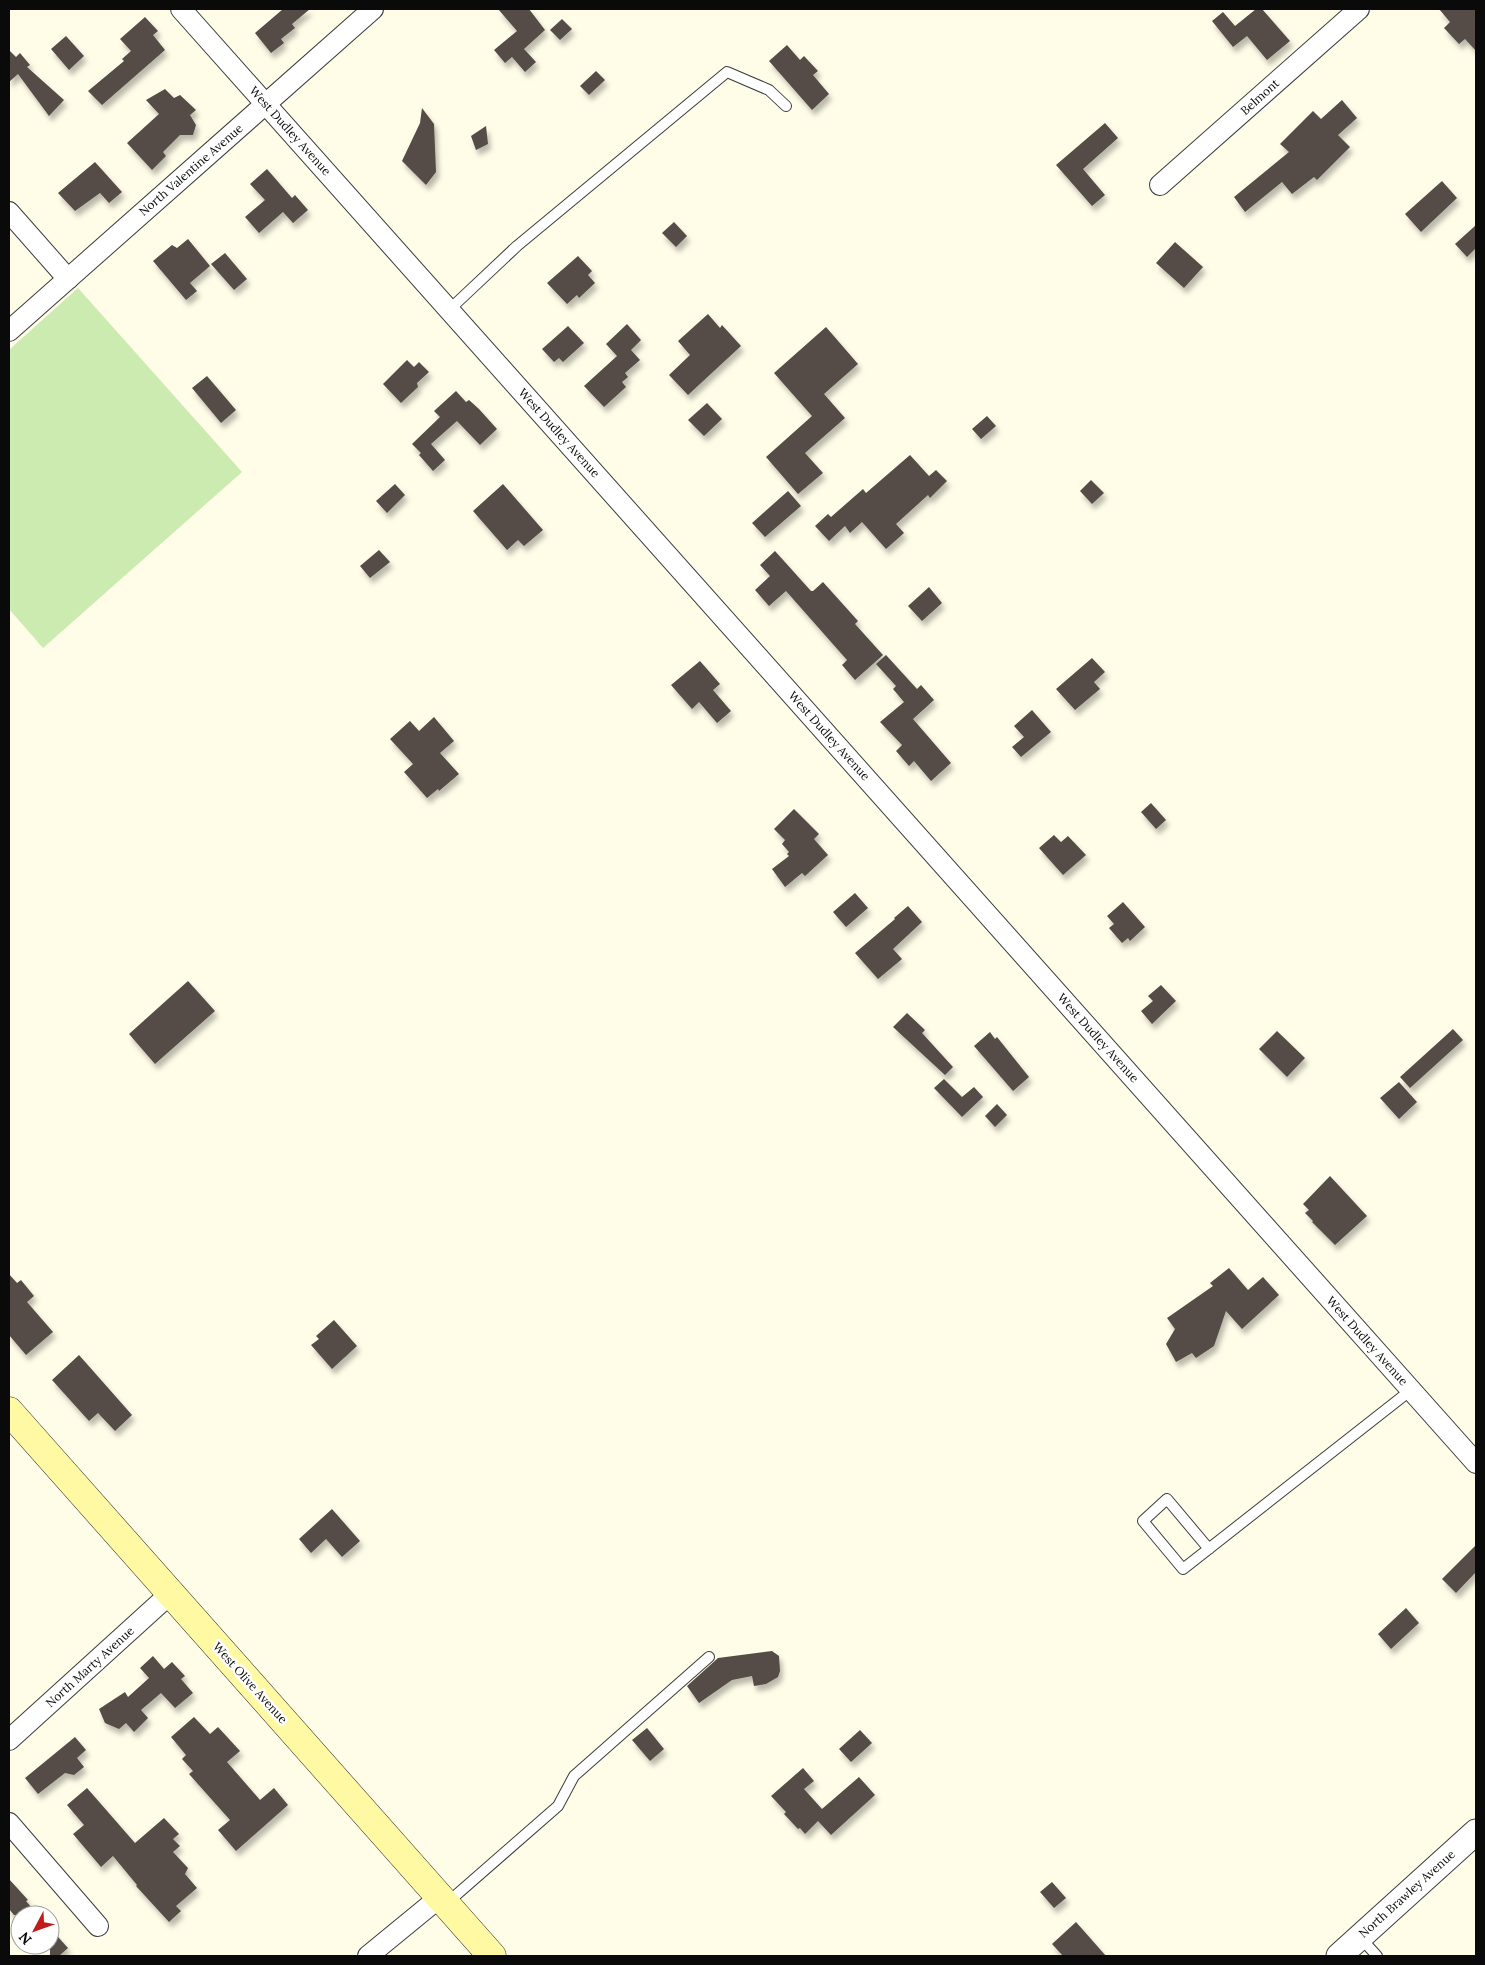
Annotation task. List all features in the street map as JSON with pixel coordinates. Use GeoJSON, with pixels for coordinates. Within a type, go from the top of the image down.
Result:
{"type":"FeatureCollection","features":[{"type":"Feature","properties":{"kind":"main road","name":"West Olive Avenue"},"geometry":{"type":"LineString","coordinates":[[9,1411],[492,1956]]}},
{"type":"Feature","properties":{"kind":"street","name":"West Dudley Avenue"},"geometry":{"type":"LineString","coordinates":[[181,9],[1476,1463]]}},
{"type":"Feature","properties":{"kind":"street","name":"North Valentine Avenue"},"geometry":{"type":"LineString","coordinates":[[9,331],[373,9]]}},
{"type":"Feature","properties":{"kind":"street","name":"Belmont"},"geometry":{"type":"LineString","coordinates":[[1160,184],[1359,9]]}},
{"type":"Feature","properties":{"kind":"street"},"geometry":{"type":"LineString","coordinates":[[9,212],[68,279]]}},
{"type":"Feature","properties":{"kind":"street","name":"North Marty Avenue"},"geometry":{"type":"LineString","coordinates":[[9,1740],[170,1594]]}},
{"type":"Feature","properties":{"kind":"street"},"geometry":{"type":"LineString","coordinates":[[9,1823],[98,1926]]}},
{"type":"Feature","properties":{"kind":"street","name":"North Brawley Avenue"},"geometry":{"type":"LineString","coordinates":[[1339,1956],[1476,1832]]}},
{"type":"Feature","properties":{"kind":"street"},"geometry":{"type":"LineString","coordinates":[[368,1956],[443,1901]]}},
{"type":"Feature","properties":{"kind":"lane"},"geometry":{"type":"LineString","coordinates":[[449,310],[517,246],[727,72],[768,90],[786,106]]}},
{"type":"Feature","properties":{"kind":"lane"},"geometry":{"type":"LineString","coordinates":[[1208,1549],[1167,1499],[1143,1522],[1183,1570],[1411,1390]]}},
{"type":"Feature","properties":{"kind":"lane"},"geometry":{"type":"LineString","coordinates":[[443,1901],[558,1806],[574,1776],[709,1657]]}},
{"type":"Feature","properties":{"kind":"lane"},"geometry":{"type":"LineString","coordinates":[[1360,1937],[1377,1956]]}},
{"type":"Feature","properties":{"kind":"green space"},"geometry":{"type":"Polygon","coordinates":[[[78,288],[242,472],[43,648],[9,609],[9,350],[78,288]]]}},
{"type":"Feature","properties":{"kind":"building"},"geometry":{"type":"Polygon","coordinates":[[[283,9],[310,9],[292,24],[295,28],[281,39],[284,43],[271,53],[255,33],[283,9]]]}},
{"type":"Feature","properties":{"kind":"building"},"geometry":{"type":"Polygon","coordinates":[[[498,9],[529,9],[545,30],[524,49],[536,62],[525,72],[512,57],[505,63],[494,50],[517,31],[498,9]]]}},
{"type":"Feature","properties":{"kind":"building"},"geometry":{"type":"Polygon","coordinates":[[[1256,9],[1262,9],[1290,41],[1267,60],[1247,36],[1233,47],[1212,21],[1223,12],[1235,26],[1256,9]]]}},
{"type":"Feature","properties":{"kind":"building"},"geometry":{"type":"Polygon","coordinates":[[[1439,9],[1476,9],[1476,51],[1465,39],[1459,44],[1444,28],[1450,22],[1439,9]]]}},
{"type":"Feature","properties":{"kind":"building"},"geometry":{"type":"Polygon","coordinates":[[[145,17],[158,31],[153,35],[165,50],[102,105],[88,91],[124,61],[122,59],[131,51],[120,39],[145,17]]]}},
{"type":"Feature","properties":{"kind":"building"},"geometry":{"type":"Polygon","coordinates":[[[562,19],[572,29],[560,40],[550,30],[562,19]]]}},
{"type":"Feature","properties":{"kind":"building"},"geometry":{"type":"Polygon","coordinates":[[[66,36],[84,56],[69,70],[51,49],[66,36]]]}},
{"type":"Feature","properties":{"kind":"building"},"geometry":{"type":"Polygon","coordinates":[[[787,45],[800,60],[804,56],[818,71],[813,75],[829,94],[812,110],[769,61],[787,45]]]}},
{"type":"Feature","properties":{"kind":"building"},"geometry":{"type":"Polygon","coordinates":[[[9,50],[16,57],[20,53],[30,65],[27,67],[64,100],[49,116],[18,74],[9,82],[9,50]]]}},
{"type":"Feature","properties":{"kind":"building"},"geometry":{"type":"Polygon","coordinates":[[[596,71],[605,80],[589,95],[580,86],[596,71]]]}},
{"type":"Feature","properties":{"kind":"building"},"geometry":{"type":"Polygon","coordinates":[[[165,89],[174,98],[180,95],[196,110],[190,115],[196,125],[193,135],[180,135],[163,152],[166,156],[152,170],[127,143],[159,114],[146,100],[165,89]]]}},
{"type":"Feature","properties":{"kind":"building"},"geometry":{"type":"Polygon","coordinates":[[[1342,100],[1357,118],[1338,135],[1350,147],[1317,180],[1314,177],[1292,194],[1282,182],[1245,212],[1234,197],[1289,152],[1280,144],[1313,111],[1321,119],[1342,100]]]}},
{"type":"Feature","properties":{"kind":"building"},"geometry":{"type":"Polygon","coordinates":[[[422,108],[434,124],[436,172],[426,185],[402,161],[420,123],[422,108]]]}},
{"type":"Feature","properties":{"kind":"building"},"geometry":{"type":"Polygon","coordinates":[[[1105,123],[1118,138],[1083,169],[1105,195],[1092,206],[1056,165],[1105,123]]]}},
{"type":"Feature","properties":{"kind":"building"},"geometry":{"type":"Polygon","coordinates":[[[486,126],[488,144],[476,150],[471,136],[486,126]]]}},
{"type":"Feature","properties":{"kind":"building"},"geometry":{"type":"Polygon","coordinates":[[[95,162],[122,192],[109,203],[100,193],[75,211],[58,193],[95,162]]]}},
{"type":"Feature","properties":{"kind":"building"},"geometry":{"type":"Polygon","coordinates":[[[267,169],[292,198],[295,195],[308,210],[293,223],[283,212],[259,233],[245,217],[265,200],[250,184],[267,169]]]}},
{"type":"Feature","properties":{"kind":"building"},"geometry":{"type":"Polygon","coordinates":[[[1442,181],[1457,198],[1421,232],[1405,214],[1442,181]]]}},
{"type":"Feature","properties":{"kind":"building"},"geometry":{"type":"Polygon","coordinates":[[[674,222],[687,236],[676,247],[662,233],[674,222]]]}},
{"type":"Feature","properties":{"kind":"building"},"geometry":{"type":"Polygon","coordinates":[[[1476,225],[1476,248],[1467,257],[1455,244],[1476,225]]]}},
{"type":"Feature","properties":{"kind":"building"},"geometry":{"type":"Polygon","coordinates":[[[188,239],[210,266],[190,283],[197,291],[186,300],[153,261],[172,245],[177,248],[188,239]]]}},
{"type":"Feature","properties":{"kind":"building"},"geometry":{"type":"Polygon","coordinates":[[[1175,242],[1203,267],[1184,288],[1156,263],[1175,242]]]}},
{"type":"Feature","properties":{"kind":"building"},"geometry":{"type":"Polygon","coordinates":[[[225,253],[247,279],[234,290],[211,264],[225,253]]]}},
{"type":"Feature","properties":{"kind":"building"},"geometry":{"type":"Polygon","coordinates":[[[578,256],[592,271],[588,275],[595,283],[579,298],[577,295],[567,304],[547,283],[578,256]]]}},
{"type":"Feature","properties":{"kind":"building"},"geometry":{"type":"Polygon","coordinates":[[[708,314],[720,328],[722,325],[741,346],[688,395],[669,375],[690,355],[678,341],[708,314]]]}},
{"type":"Feature","properties":{"kind":"building"},"geometry":{"type":"Polygon","coordinates":[[[627,324],[641,340],[631,350],[640,360],[625,373],[628,377],[622,382],[626,387],[604,407],[584,386],[617,356],[606,344],[627,324]]]}},
{"type":"Feature","properties":{"kind":"building"},"geometry":{"type":"Polygon","coordinates":[[[568,326],[584,343],[563,362],[559,358],[554,362],[542,349],[568,326]]]}},
{"type":"Feature","properties":{"kind":"building"},"geometry":{"type":"Polygon","coordinates":[[[826,327],[858,364],[824,394],[845,418],[805,453],[823,473],[798,494],[766,457],[812,416],[774,373],[826,327]]]}},
{"type":"Feature","properties":{"kind":"building"},"geometry":{"type":"Polygon","coordinates":[[[407,360],[414,367],[419,362],[429,372],[417,383],[418,387],[401,403],[383,384],[407,360]]]}},
{"type":"Feature","properties":{"kind":"building"},"geometry":{"type":"Polygon","coordinates":[[[207,376],[236,410],[221,423],[192,388],[207,376]]]}},
{"type":"Feature","properties":{"kind":"building"},"geometry":{"type":"Polygon","coordinates":[[[456,391],[466,402],[469,400],[479,409],[497,429],[480,445],[457,421],[431,444],[445,460],[433,471],[419,455],[421,453],[412,444],[440,417],[434,411],[456,391]]]}},
{"type":"Feature","properties":{"kind":"building"},"geometry":{"type":"Polygon","coordinates":[[[707,403],[722,419],[704,436],[688,420],[707,403]]]}},
{"type":"Feature","properties":{"kind":"building"},"geometry":{"type":"Polygon","coordinates":[[[987,416],[996,426],[981,439],[972,429],[987,416]]]}},
{"type":"Feature","properties":{"kind":"building"},"geometry":{"type":"Polygon","coordinates":[[[910,455],[929,476],[936,470],[947,481],[930,498],[928,495],[896,524],[904,533],[886,549],[862,522],[850,533],[845,526],[829,541],[815,526],[828,514],[831,517],[863,489],[866,493],[910,455]]]}},
{"type":"Feature","properties":{"kind":"building"},"geometry":{"type":"Polygon","coordinates":[[[1091,480],[1104,493],[1092,504],[1080,491],[1091,480]]]}},
{"type":"Feature","properties":{"kind":"building"},"geometry":{"type":"Polygon","coordinates":[[[395,484],[405,495],[387,513],[376,501],[395,484]]]}},
{"type":"Feature","properties":{"kind":"building"},"geometry":{"type":"Polygon","coordinates":[[[503,484],[543,530],[524,546],[518,540],[507,550],[473,511],[503,484]]]}},
{"type":"Feature","properties":{"kind":"building"},"geometry":{"type":"Polygon","coordinates":[[[788,491],[801,506],[765,537],[752,523],[788,491]]]}},
{"type":"Feature","properties":{"kind":"building"},"geometry":{"type":"Polygon","coordinates":[[[379,550],[390,562],[370,578],[360,566],[379,550]]]}},
{"type":"Feature","properties":{"kind":"building"},"geometry":{"type":"Polygon","coordinates":[[[775,551],[811,591],[823,582],[858,621],[855,624],[883,655],[855,680],[842,665],[847,660],[786,591],[769,606],[755,590],[770,576],[760,565],[775,551]]]}},
{"type":"Feature","properties":{"kind":"building"},"geometry":{"type":"Polygon","coordinates":[[[929,587],[942,603],[922,621],[908,606],[929,587]]]}},
{"type":"Feature","properties":{"kind":"building"},"geometry":{"type":"Polygon","coordinates":[[[886,655],[917,689],[921,685],[934,700],[913,719],[951,763],[931,781],[914,761],[909,766],[896,751],[902,745],[880,722],[904,702],[893,689],[896,686],[876,664],[886,655]]]}},
{"type":"Feature","properties":{"kind":"building"},"geometry":{"type":"Polygon","coordinates":[[[1092,658],[1105,672],[1094,682],[1100,689],[1075,710],[1056,689],[1092,658]]]}},
{"type":"Feature","properties":{"kind":"building"},"geometry":{"type":"Polygon","coordinates":[[[700,661],[720,684],[713,690],[731,711],[717,723],[699,702],[692,709],[671,685],[700,661]]]}},
{"type":"Feature","properties":{"kind":"building"},"geometry":{"type":"Polygon","coordinates":[[[1032,710],[1051,732],[1021,757],[1012,747],[1024,737],[1014,726],[1032,710]]]}},
{"type":"Feature","properties":{"kind":"building"},"geometry":{"type":"Polygon","coordinates":[[[434,717],[454,741],[440,753],[459,774],[439,791],[438,789],[427,798],[404,772],[413,764],[390,739],[410,721],[419,731],[434,717]]]}},
{"type":"Feature","properties":{"kind":"building"},"geometry":{"type":"Polygon","coordinates":[[[1151,803],[1166,820],[1156,829],[1141,812],[1151,803]]]}},
{"type":"Feature","properties":{"kind":"building"},"geometry":{"type":"Polygon","coordinates":[[[794,809],[819,834],[814,839],[828,855],[805,876],[802,873],[785,887],[772,869],[789,856],[787,854],[789,852],[782,844],[785,840],[774,829],[794,809]]]}},
{"type":"Feature","properties":{"kind":"building"},"geometry":{"type":"Polygon","coordinates":[[[1054,835],[1061,842],[1068,836],[1086,855],[1063,875],[1039,848],[1054,835]]]}},
{"type":"Feature","properties":{"kind":"building"},"geometry":{"type":"Polygon","coordinates":[[[855,893],[868,908],[846,927],[833,912],[855,893]]]}},
{"type":"Feature","properties":{"kind":"building"},"geometry":{"type":"Polygon","coordinates":[[[1123,902],[1145,927],[1130,941],[1128,938],[1122,943],[1109,928],[1114,924],[1107,916],[1123,902]]]}},
{"type":"Feature","properties":{"kind":"building"},"geometry":{"type":"Polygon","coordinates":[[[908,906],[922,922],[893,949],[902,959],[878,979],[855,953],[908,906]]]}},
{"type":"Feature","properties":{"kind":"building"},"geometry":{"type":"Polygon","coordinates":[[[188,981],[215,1011],[155,1064],[129,1034],[188,981]]]}},
{"type":"Feature","properties":{"kind":"building"},"geometry":{"type":"Polygon","coordinates":[[[1161,985],[1176,1001],[1152,1024],[1141,1011],[1153,1001],[1148,996],[1161,985]]]}},
{"type":"Feature","properties":{"kind":"building"},"geometry":{"type":"Polygon","coordinates":[[[907,1013],[925,1030],[922,1033],[953,1067],[945,1075],[893,1027],[907,1013]]]}},
{"type":"Feature","properties":{"kind":"building"},"geometry":{"type":"Polygon","coordinates":[[[1453,1029],[1463,1040],[1410,1088],[1400,1077],[1453,1029]]]}},
{"type":"Feature","properties":{"kind":"building"},"geometry":{"type":"Polygon","coordinates":[[[1277,1031],[1305,1058],[1287,1077],[1259,1049],[1277,1031]]]}},
{"type":"Feature","properties":{"kind":"building"},"geometry":{"type":"Polygon","coordinates":[[[990,1032],[995,1039],[997,1037],[1029,1077],[1013,1091],[974,1046],[990,1032]]]}},
{"type":"Feature","properties":{"kind":"building"},"geometry":{"type":"Polygon","coordinates":[[[944,1079],[962,1097],[974,1087],[983,1097],[962,1117],[934,1088],[944,1079]]]}},
{"type":"Feature","properties":{"kind":"building"},"geometry":{"type":"Polygon","coordinates":[[[1399,1082],[1417,1102],[1399,1119],[1380,1098],[1399,1082]]]}},
{"type":"Feature","properties":{"kind":"building"},"geometry":{"type":"Polygon","coordinates":[[[997,1104],[1007,1115],[995,1127],[985,1116],[997,1104]]]}},
{"type":"Feature","properties":{"kind":"building"},"geometry":{"type":"Polygon","coordinates":[[[1330,1176],[1367,1216],[1335,1245],[1312,1222],[1305,1213],[1309,1210],[1303,1204],[1330,1176]]]}},
{"type":"Feature","properties":{"kind":"building"},"geometry":{"type":"Polygon","coordinates":[[[1229,1268],[1248,1290],[1263,1277],[1279,1295],[1242,1329],[1226,1311],[1214,1346],[1196,1358],[1192,1353],[1176,1362],[1166,1344],[1175,1329],[1167,1318],[1213,1286],[1210,1283],[1229,1268]]]}},
{"type":"Feature","properties":{"kind":"building"},"geometry":{"type":"Polygon","coordinates":[[[9,1274],[17,1283],[21,1280],[34,1296],[27,1302],[53,1332],[26,1355],[9,1335],[9,1274]]]}},
{"type":"Feature","properties":{"kind":"building"},"geometry":{"type":"Polygon","coordinates":[[[334,1320],[357,1346],[332,1369],[311,1345],[319,1339],[316,1336],[334,1320]]]}},
{"type":"Feature","properties":{"kind":"building"},"geometry":{"type":"Polygon","coordinates":[[[79,1355],[132,1415],[115,1431],[98,1413],[89,1421],[52,1380],[79,1355]]]}},
{"type":"Feature","properties":{"kind":"building"},"geometry":{"type":"Polygon","coordinates":[[[332,1509],[360,1541],[342,1557],[326,1539],[311,1553],[299,1539],[332,1509]]]}},
{"type":"Feature","properties":{"kind":"building"},"geometry":{"type":"Polygon","coordinates":[[[1476,1545],[1476,1572],[1456,1593],[1442,1579],[1476,1545]]]}},
{"type":"Feature","properties":{"kind":"building"},"geometry":{"type":"Polygon","coordinates":[[[1406,1608],[1419,1623],[1391,1649],[1378,1634],[1406,1608]]]}},
{"type":"Feature","properties":{"kind":"building"},"geometry":{"type":"Polygon","coordinates":[[[772,1651],[779,1656],[780,1671],[778,1677],[766,1684],[754,1686],[752,1676],[732,1680],[699,1703],[687,1686],[718,1658],[772,1651]]]}},
{"type":"Feature","properties":{"kind":"building"},"geometry":{"type":"Polygon","coordinates":[[[153,1656],[164,1669],[172,1662],[185,1676],[181,1679],[193,1693],[175,1708],[161,1693],[141,1710],[148,1718],[134,1732],[126,1723],[119,1729],[105,1723],[99,1709],[125,1692],[128,1697],[149,1678],[140,1668],[153,1656]]]}},
{"type":"Feature","properties":{"kind":"building"},"geometry":{"type":"Polygon","coordinates":[[[194,1717],[210,1734],[218,1727],[240,1751],[227,1762],[260,1800],[274,1788],[288,1805],[236,1851],[218,1830],[230,1820],[189,1774],[193,1771],[182,1759],[186,1755],[171,1737],[194,1717]]]}},
{"type":"Feature","properties":{"kind":"building"},"geometry":{"type":"Polygon","coordinates":[[[647,1728],[664,1749],[650,1761],[632,1740],[647,1728]]]}},
{"type":"Feature","properties":{"kind":"building"},"geometry":{"type":"Polygon","coordinates":[[[860,1730],[872,1743],[851,1762],[839,1749],[860,1730]]]}},
{"type":"Feature","properties":{"kind":"building"},"geometry":{"type":"Polygon","coordinates":[[[75,1737],[86,1750],[77,1758],[84,1767],[74,1775],[65,1773],[38,1794],[25,1778],[75,1737]]]}},
{"type":"Feature","properties":{"kind":"building"},"geometry":{"type":"Polygon","coordinates":[[[803,1768],[814,1781],[804,1789],[822,1809],[859,1777],[875,1795],[831,1835],[818,1821],[805,1834],[784,1814],[786,1812],[771,1796],[803,1768]]]}},
{"type":"Feature","properties":{"kind":"building"},"geometry":{"type":"Polygon","coordinates":[[[87,1788],[135,1843],[164,1818],[179,1834],[173,1839],[180,1846],[173,1852],[188,1868],[185,1874],[197,1888],[176,1906],[181,1911],[169,1922],[136,1886],[113,1856],[101,1867],[73,1834],[84,1825],[67,1805],[87,1788]]]}},
{"type":"Feature","properties":{"kind":"building"},"geometry":{"type":"Polygon","coordinates":[[[9,1879],[28,1900],[26,1901],[29,1905],[10,1905],[10,1910],[9,1879]]]}},
{"type":"Feature","properties":{"kind":"building"},"geometry":{"type":"Polygon","coordinates":[[[1052,1882],[1066,1898],[1054,1908],[1040,1892],[1052,1882]]]}},
{"type":"Feature","properties":{"kind":"building"},"geometry":{"type":"Polygon","coordinates":[[[1076,1922],[1106,1956],[1063,1956],[1052,1944],[1076,1922]]]}},
{"type":"Feature","properties":{"kind":"building"},"geometry":{"type":"Polygon","coordinates":[[[60,1939],[68,1948],[59,1956],[50,1956],[60,1955],[60,1939]]]}}]}
